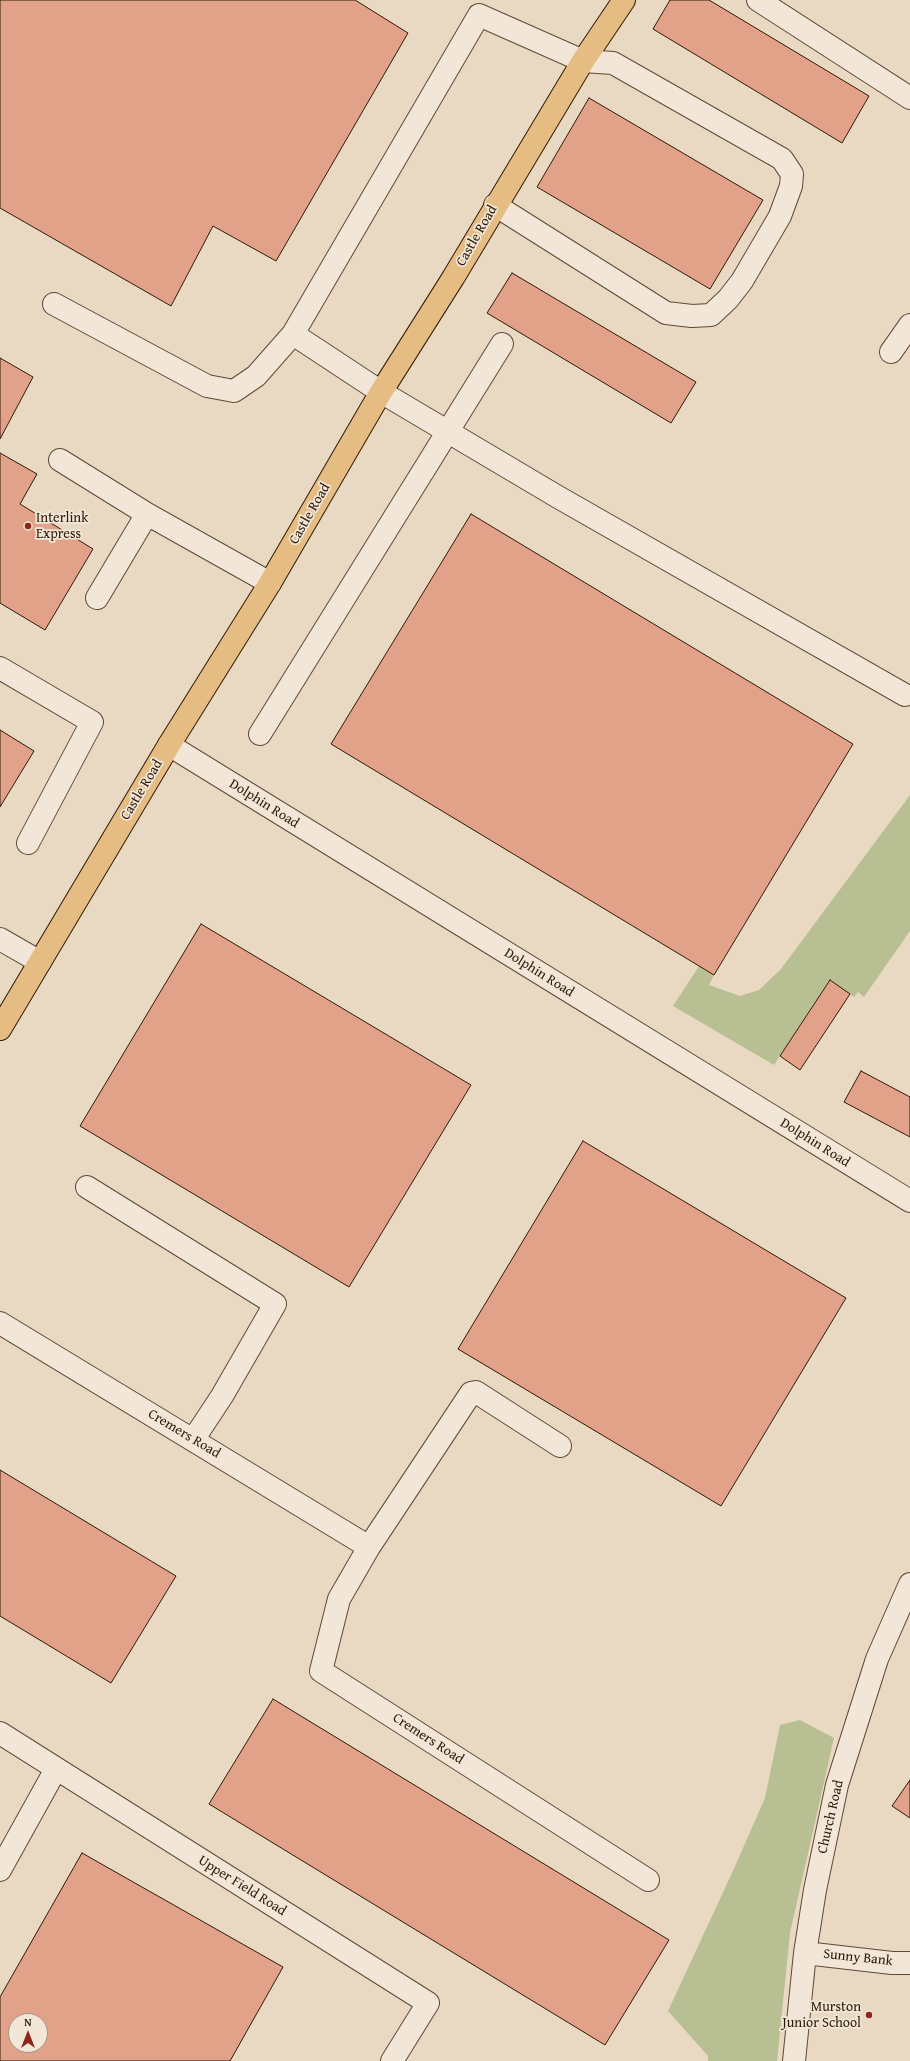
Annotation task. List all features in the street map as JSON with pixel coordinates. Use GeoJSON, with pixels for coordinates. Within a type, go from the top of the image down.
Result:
{"type":"FeatureCollection","features":[{"type":"Feature","properties":{"kind":"main road","name":"Castle Road"},"geometry":{"type":"LineString","coordinates":[[0,1029],[169,745],[270,583],[381,392],[453,278],[495,205],[583,61],[624,0]]}},
{"type":"Feature","properties":{"kind":"street"},"geometry":{"type":"LineString","coordinates":[[758,0],[910,98]]}},
{"type":"Feature","properties":{"kind":"street"},"geometry":{"type":"LineString","coordinates":[[54,304],[207,386],[234,391],[256,376],[293,334],[480,8],[583,61],[613,63],[782,159],[792,174],[791,186],[780,216],[742,281],[728,299],[710,314],[692,316],[666,313],[495,205]]}},
{"type":"Feature","properties":{"kind":"street"},"geometry":{"type":"LineString","coordinates":[[891,352],[910,325]]}},
{"type":"Feature","properties":{"kind":"street"},"geometry":{"type":"LineString","coordinates":[[293,334],[381,392],[565,501],[905,695]]}},
{"type":"Feature","properties":{"kind":"street"},"geometry":{"type":"LineString","coordinates":[[260,734],[502,344]]}},
{"type":"Feature","properties":{"kind":"street"},"geometry":{"type":"LineString","coordinates":[[60,460],[147,514],[270,583]]}},
{"type":"Feature","properties":{"kind":"street"},"geometry":{"type":"LineString","coordinates":[[97,598],[147,514]]}},
{"type":"Feature","properties":{"kind":"street"},"geometry":{"type":"LineString","coordinates":[[0,668],[92,722],[28,843]]}},
{"type":"Feature","properties":{"kind":"street","name":"Dolphin Road"},"geometry":{"type":"LineString","coordinates":[[169,745],[910,1201]]}},
{"type":"Feature","properties":{"kind":"street"},"geometry":{"type":"LineString","coordinates":[[0,938],[40,962]]}},
{"type":"Feature","properties":{"kind":"street"},"geometry":{"type":"LineString","coordinates":[[87,1187],[275,1304],[222,1396],[193,1440]]}},
{"type":"Feature","properties":{"kind":"street","name":"Cremers Road"},"geometry":{"type":"LineString","coordinates":[[0,1322],[369,1547]]}},
{"type":"Feature","properties":{"kind":"street","name":"Cremers Road"},"geometry":{"type":"LineString","coordinates":[[560,1446],[473,1392],[471,1393],[369,1547],[340,1599],[321,1671],[648,1880]]}},
{"type":"Feature","properties":{"kind":"street","name":"Church Road"},"geometry":{"type":"LineString","coordinates":[[794,2061],[805,1952],[815,1890],[837,1785],[877,1659],[910,1584]]}},
{"type":"Feature","properties":{"kind":"street","name":"Upper Field Road"},"geometry":{"type":"LineString","coordinates":[[0,1734],[428,2003],[392,2061]]}},
{"type":"Feature","properties":{"kind":"street"},"geometry":{"type":"LineString","coordinates":[[0,1870],[56,1769]]}},
{"type":"Feature","properties":{"kind":"street","name":"Sunny Bank"},"geometry":{"type":"LineString","coordinates":[[805,1952],[892,1963],[910,1963]]}},
{"type":"Feature","properties":{"kind":"green space"},"geometry":{"type":"Polygon","coordinates":[[[910,795],[910,931],[864,997],[858,992],[854,997],[829,981],[774,1065],[673,1006],[699,966],[714,975],[709,985],[740,996],[759,990],[781,969],[910,795]]]}},
{"type":"Feature","properties":{"kind":"green space"},"geometry":{"type":"Polygon","coordinates":[[[800,1720],[834,1738],[790,1933],[777,2061],[708,2061],[708,2056],[668,2011],[765,1798],[780,1725],[800,1720]]]}},
{"type":"Feature","properties":{"kind":"building"},"geometry":{"type":"Polygon","coordinates":[[[0,0],[355,0],[408,33],[276,261],[213,226],[171,306],[0,208],[0,0]]]}},
{"type":"Feature","properties":{"kind":"building"},"geometry":{"type":"Polygon","coordinates":[[[670,0],[709,0],[869,96],[842,143],[653,29],[670,0]]]}},
{"type":"Feature","properties":{"kind":"building"},"geometry":{"type":"Polygon","coordinates":[[[589,98],[763,200],[710,289],[537,187],[589,98]]]}},
{"type":"Feature","properties":{"kind":"building"},"geometry":{"type":"Polygon","coordinates":[[[512,273],[696,382],[671,423],[487,313],[512,273]]]}},
{"type":"Feature","properties":{"kind":"building"},"geometry":{"type":"Polygon","coordinates":[[[0,358],[33,377],[0,439],[0,358]]]}},
{"type":"Feature","properties":{"kind":"building","name":"Interlink Express"},"geometry":{"type":"Polygon","coordinates":[[[0,453],[37,474],[20,504],[93,549],[45,630],[0,603],[0,453]]]}},
{"type":"Feature","properties":{"kind":"building"},"geometry":{"type":"Polygon","coordinates":[[[471,514],[853,744],[714,975],[331,744],[471,514]]]}},
{"type":"Feature","properties":{"kind":"building"},"geometry":{"type":"Polygon","coordinates":[[[0,730],[34,751],[0,807],[0,730]]]}},
{"type":"Feature","properties":{"kind":"building"},"geometry":{"type":"Polygon","coordinates":[[[201,924],[471,1085],[349,1287],[80,1126],[201,924]]]}},
{"type":"Feature","properties":{"kind":"building"},"geometry":{"type":"Polygon","coordinates":[[[830,980],[850,994],[800,1070],[780,1056],[830,980]]]}},
{"type":"Feature","properties":{"kind":"building"},"geometry":{"type":"Polygon","coordinates":[[[861,1071],[910,1097],[910,1137],[844,1102],[861,1071]]]}},
{"type":"Feature","properties":{"kind":"building"},"geometry":{"type":"Polygon","coordinates":[[[583,1141],[846,1298],[721,1506],[458,1349],[583,1141]]]}},
{"type":"Feature","properties":{"kind":"building"},"geometry":{"type":"Polygon","coordinates":[[[0,1470],[176,1576],[111,1683],[0,1616],[0,1470]]]}},
{"type":"Feature","properties":{"kind":"building"},"geometry":{"type":"Polygon","coordinates":[[[273,1699],[669,1940],[605,2045],[209,1804],[273,1699]]]}},
{"type":"Feature","properties":{"kind":"building"},"geometry":{"type":"Polygon","coordinates":[[[910,1780],[910,1818],[892,1806],[910,1780]]]}},
{"type":"Feature","properties":{"kind":"building"},"geometry":{"type":"Polygon","coordinates":[[[82,1853],[283,1967],[230,2061],[0,2061],[0,1997],[82,1853]]]}},
{"type":"Feature","properties":{"kind":"place","name":"Interlink Express"},"geometry":{"type":"Point","coordinates":[28,526]}},
{"type":"Feature","properties":{"kind":"place","name":"Murston Junior School"},"geometry":{"type":"Point","coordinates":[869,2015]}}]}
